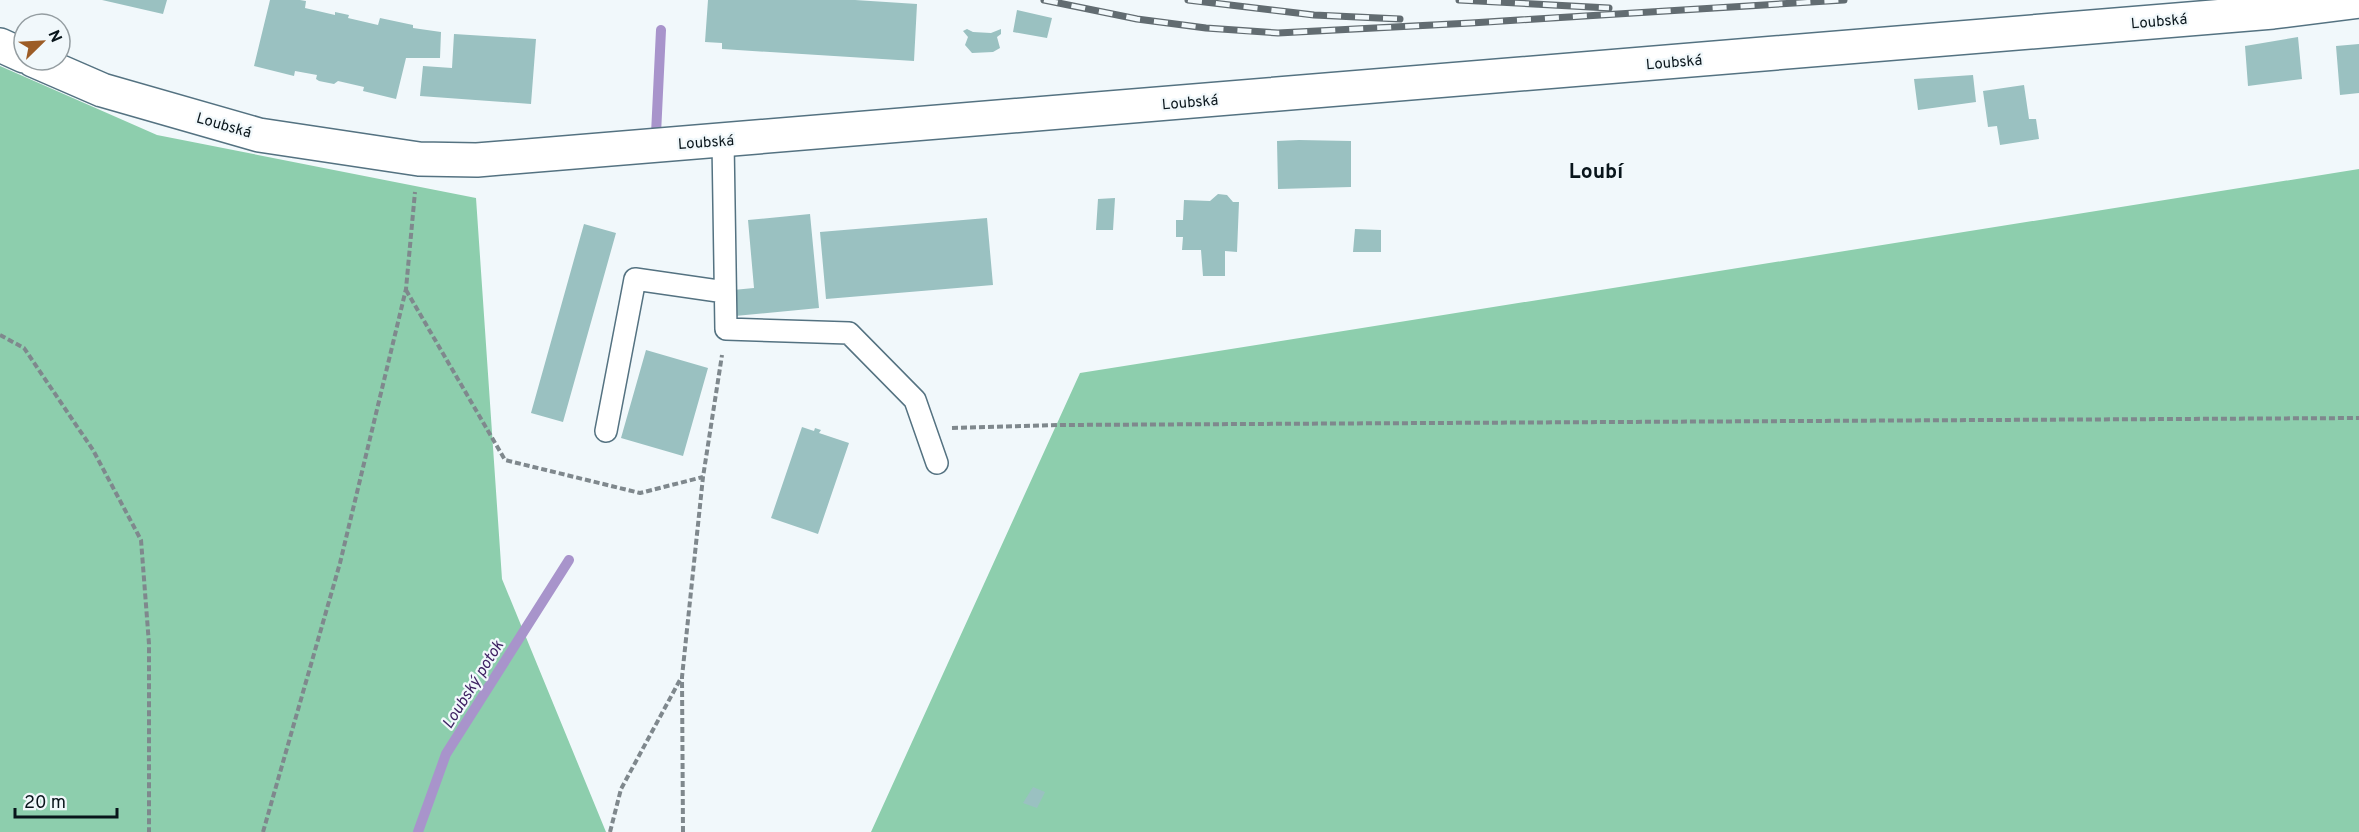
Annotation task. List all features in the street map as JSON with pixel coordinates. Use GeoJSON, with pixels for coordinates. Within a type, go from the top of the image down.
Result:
{"type":"FeatureCollection","features":[{"type":"Feature","properties":{"kind":"main road","name":"Loubská"},"geometry":{"type":"LineString","coordinates":[[61,72],[102,90],[259,135],[419,159],[477,160],[2273,12],[2359,1]]}},
{"type":"Feature","properties":{"kind":"lane"},"geometry":{"type":"LineString","coordinates":[[723,141],[726,328],[849,333],[915,400],[937,463]]}},
{"type":"Feature","properties":{"kind":"lane"},"geometry":{"type":"LineString","coordinates":[[606,430],[635,279],[725,292]]}},
{"type":"Feature","properties":{"kind":"path"},"geometry":{"type":"LineString","coordinates":[[263,832],[340,563],[406,289],[419,159]]}},
{"type":"Feature","properties":{"kind":"path"},"geometry":{"type":"LineString","coordinates":[[406,289],[505,460],[640,493],[704,477]]}},
{"type":"Feature","properties":{"kind":"path"},"geometry":{"type":"LineString","coordinates":[[683,832],[682,677],[704,477],[726,328]]}},
{"type":"Feature","properties":{"kind":"path"},"geometry":{"type":"LineString","coordinates":[[0,335],[24,348],[93,450],[141,540],[149,644],[149,832]]}},
{"type":"Feature","properties":{"kind":"path"},"geometry":{"type":"LineString","coordinates":[[925,428],[1061,425],[2359,418]]}},
{"type":"Feature","properties":{"kind":"path"},"geometry":{"type":"LineString","coordinates":[[609,832],[621,789],[682,677]]}},
{"type":"Feature","properties":{"kind":"green space"},"geometry":{"type":"Polygon","coordinates":[[[0,66],[157,135],[476,198],[502,579],[606,832],[0,832],[0,66]]]}},
{"type":"Feature","properties":{"kind":"green space"},"geometry":{"type":"Polygon","coordinates":[[[2359,169],[2359,832],[871,832],[1080,373],[2359,169]]]}},
{"type":"Feature","properties":{"kind":"building"},"geometry":{"type":"Polygon","coordinates":[[[102,0],[167,0],[163,14],[102,0]]]}},
{"type":"Feature","properties":{"kind":"building"},"geometry":{"type":"Polygon","coordinates":[[[270,0],[306,1],[305,8],[335,15],[335,12],[349,15],[348,18],[378,25],[380,18],[413,25],[413,28],[441,32],[440,58],[406,58],[396,99],[363,91],[364,87],[338,81],[334,84],[319,81],[316,79],[317,75],[295,71],[294,76],[254,66],[270,0]]]}},
{"type":"Feature","properties":{"kind":"building"},"geometry":{"type":"Polygon","coordinates":[[[708,0],[855,0],[917,4],[914,61],[722,49],[722,43],[705,42],[708,0]]]}},
{"type":"Feature","properties":{"kind":"building"},"geometry":{"type":"Polygon","coordinates":[[[1017,10],[1052,18],[1047,38],[1013,32],[1017,10]]]}},
{"type":"Feature","properties":{"kind":"building"},"geometry":{"type":"Polygon","coordinates":[[[967,29],[973,32],[991,33],[1001,29],[1001,34],[997,37],[1000,48],[993,52],[972,53],[965,45],[968,37],[963,31],[967,29]]]}},
{"type":"Feature","properties":{"kind":"building"},"geometry":{"type":"Polygon","coordinates":[[[454,34],[536,39],[531,104],[420,96],[423,66],[452,68],[454,34]]]}},
{"type":"Feature","properties":{"kind":"building"},"geometry":{"type":"Polygon","coordinates":[[[2298,37],[2302,79],[2248,86],[2245,46],[2298,37]]]}},
{"type":"Feature","properties":{"kind":"building"},"geometry":{"type":"Polygon","coordinates":[[[2359,44],[2359,93],[2340,95],[2336,46],[2359,44]]]}},
{"type":"Feature","properties":{"kind":"building"},"geometry":{"type":"Polygon","coordinates":[[[1973,75],[1976,102],[1918,110],[1914,79],[1973,75]]]}},
{"type":"Feature","properties":{"kind":"building"},"geometry":{"type":"Polygon","coordinates":[[[2024,85],[2029,119],[2036,119],[2039,139],[2000,145],[1997,126],[1988,127],[1983,91],[2024,85]]]}},
{"type":"Feature","properties":{"kind":"building"},"geometry":{"type":"Polygon","coordinates":[[[1277,141],[1351,141],[1351,187],[1278,189],[1277,141]]]}},
{"type":"Feature","properties":{"kind":"building"},"geometry":{"type":"Polygon","coordinates":[[[1218,194],[1227,195],[1233,202],[1239,202],[1237,252],[1225,251],[1225,276],[1203,276],[1201,250],[1182,250],[1183,237],[1176,237],[1176,220],[1183,220],[1184,200],[1210,201],[1218,194]]]}},
{"type":"Feature","properties":{"kind":"building"},"geometry":{"type":"Polygon","coordinates":[[[1115,198],[1113,230],[1096,230],[1098,199],[1115,198]]]}},
{"type":"Feature","properties":{"kind":"building"},"geometry":{"type":"Polygon","coordinates":[[[810,214],[819,308],[735,316],[733,290],[754,288],[748,220],[810,214]]]}},
{"type":"Feature","properties":{"kind":"building"},"geometry":{"type":"Polygon","coordinates":[[[987,218],[993,285],[826,299],[820,232],[987,218]]]}},
{"type":"Feature","properties":{"kind":"building"},"geometry":{"type":"Polygon","coordinates":[[[584,224],[616,233],[563,422],[531,413],[584,224]]]}},
{"type":"Feature","properties":{"kind":"building"},"geometry":{"type":"Polygon","coordinates":[[[1355,229],[1381,230],[1381,252],[1353,252],[1355,229]]]}},
{"type":"Feature","properties":{"kind":"building"},"geometry":{"type":"Polygon","coordinates":[[[646,350],[708,368],[683,456],[621,438],[646,350]]]}},
{"type":"Feature","properties":{"kind":"building"},"geometry":{"type":"Polygon","coordinates":[[[802,427],[814,431],[815,428],[821,430],[819,433],[849,443],[818,534],[771,518],[802,427]]]}},
{"type":"Feature","properties":{"kind":"building"},"geometry":{"type":"Polygon","coordinates":[[[1033,787],[1045,792],[1037,808],[1023,803],[1033,787]]]}},
{"type":"Feature","properties":{"kind":"waterway","name":"Loubský potok"},"geometry":{"type":"LineString","coordinates":[[656,134],[661,30]]}},
{"type":"Feature","properties":{"kind":"waterway","name":"Loubský potok"},"geometry":{"type":"LineString","coordinates":[[418,832],[446,754],[569,560]]}},
{"type":"Feature","properties":{"kind":"railway"},"geometry":{"type":"LineString","coordinates":[[1044,0],[1137,19],[1206,28],[1278,33],[1844,0]]}},
{"type":"Feature","properties":{"kind":"railway"},"geometry":{"type":"LineString","coordinates":[[1188,0],[1314,15],[1400,19]]}},
{"type":"Feature","properties":{"kind":"railway"},"geometry":{"type":"LineString","coordinates":[[1459,0],[1609,8]]}},
{"type":"Feature","properties":{"kind":"district","name":"Loubí"},"geometry":{"type":"Point","coordinates":[1596,171]}}]}
